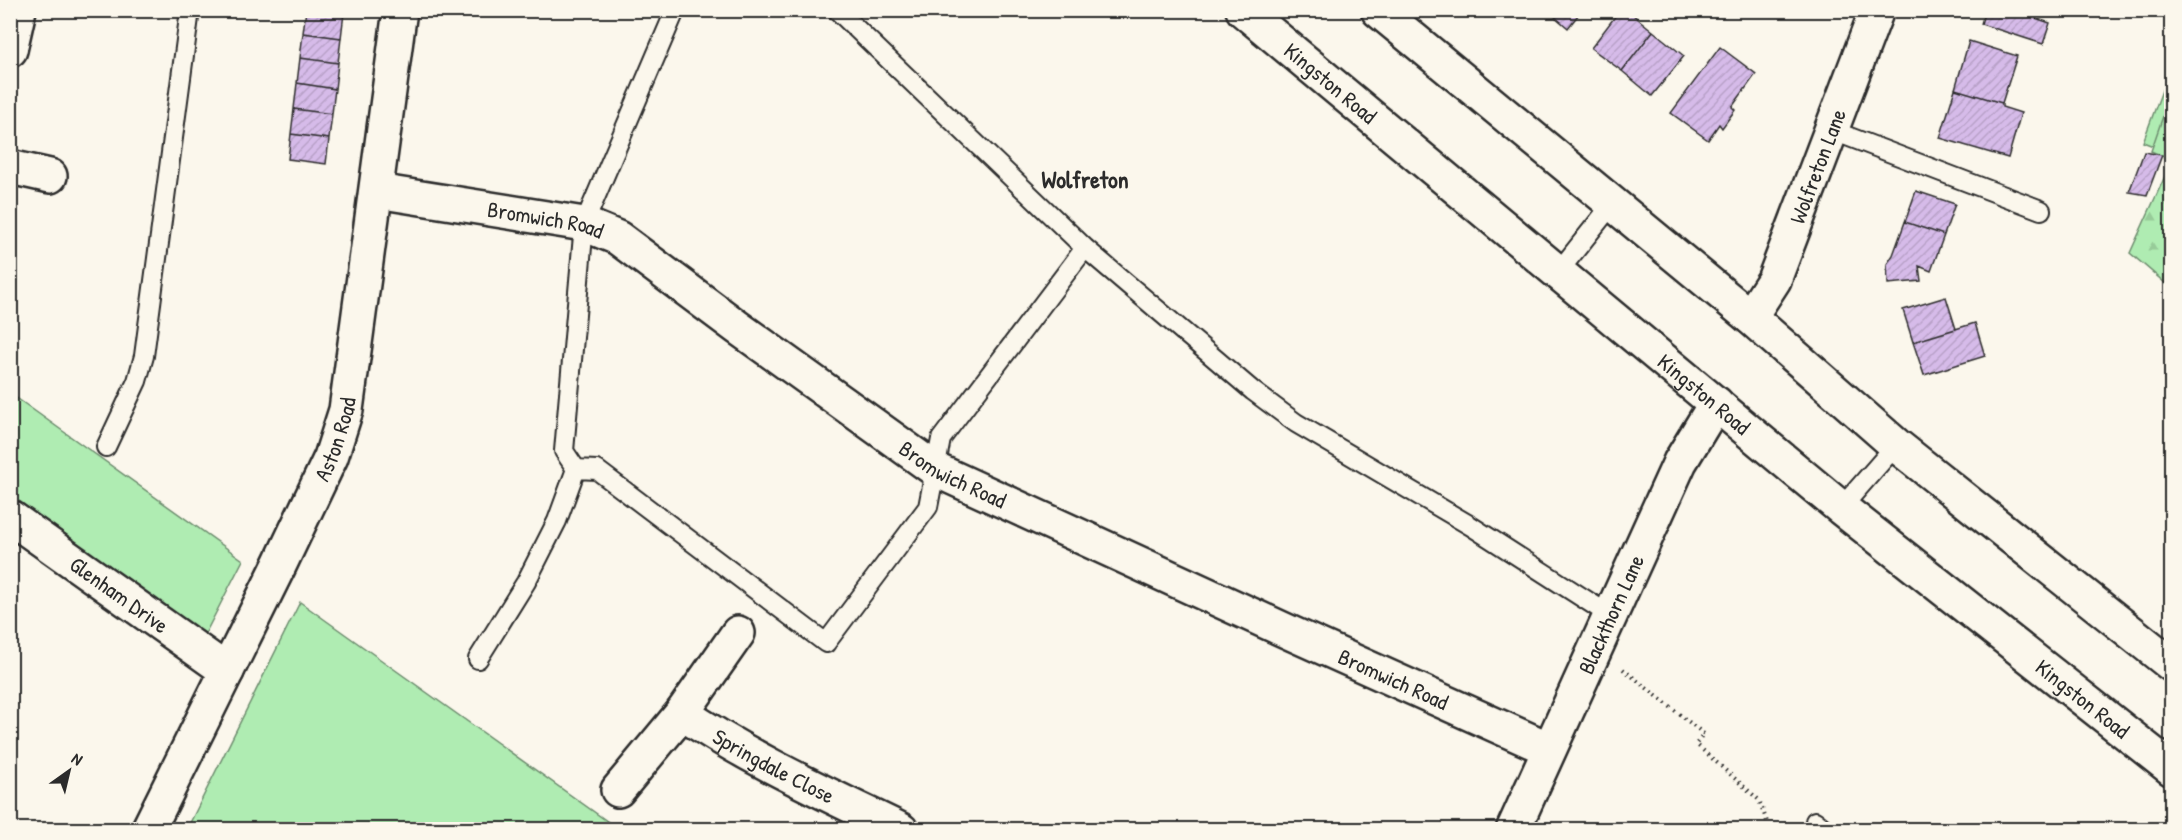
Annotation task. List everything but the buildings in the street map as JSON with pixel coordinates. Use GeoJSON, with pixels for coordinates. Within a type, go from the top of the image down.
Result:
{"type":"FeatureCollection","features":[{"type":"Feature","properties":{"kind":"street"},"geometry":{"type":"LineString","coordinates":[[10,50],[19,10]]}},
{"type":"Feature","properties":{"kind":"street","name":"Aston Road"},"geometry":{"type":"LineString","coordinates":[[148,830],[331,457],[346,410],[400,10]]}},
{"type":"Feature","properties":{"kind":"street","name":"Kingston Road"},"geometry":{"type":"LineString","coordinates":[[1243,10],[1841,508],[2172,769]]}},
{"type":"Feature","properties":{"kind":"street"},"geometry":{"type":"LineString","coordinates":[[1378,10],[1750,317],[1896,445],[2172,665]]}},
{"type":"Feature","properties":{"kind":"street","name":"Wolfreton Lane"},"geometry":{"type":"LineString","coordinates":[[1750,317],[1774,280],[1877,10]]}},
{"type":"Feature","properties":{"kind":"street"},"geometry":{"type":"LineString","coordinates":[[10,166],[50,176]]}},
{"type":"Feature","properties":{"kind":"street","name":"Bromwich Road"},"geometry":{"type":"LineString","coordinates":[[377,191],[584,224],[618,238],[936,470],[1549,749]]}},
{"type":"Feature","properties":{"kind":"street","name":"Blackthorn Lane"},"geometry":{"type":"LineString","coordinates":[[1513,830],[1680,462],[1716,403]]}},
{"type":"Feature","properties":{"kind":"street","name":"Glenham Drive"},"geometry":{"type":"LineString","coordinates":[[10,517],[227,671]]}},
{"type":"Feature","properties":{"kind":"street"},"geometry":{"type":"LineString","coordinates":[[618,790],[682,713],[738,633]]}},
{"type":"Feature","properties":{"kind":"street","name":"Springdale Close"},"geometry":{"type":"LineString","coordinates":[[682,713],[722,740],[780,772],[901,830]]}},
{"type":"Feature","properties":{"kind":"lane"},"geometry":{"type":"LineString","coordinates":[[106,447],[137,381],[144,356],[190,10]]}},
{"type":"Feature","properties":{"kind":"lane"},"geometry":{"type":"LineString","coordinates":[[837,10],[1085,248],[1253,391],[1296,423],[1471,526],[1611,616]]}},
{"type":"Feature","properties":{"kind":"lane"},"geometry":{"type":"LineString","coordinates":[[576,469],[564,451],[584,224],[675,11]]}},
{"type":"Feature","properties":{"kind":"lane"},"geometry":{"type":"LineString","coordinates":[[1831,130],[2041,210]]}},
{"type":"Feature","properties":{"kind":"lane"},"geometry":{"type":"LineString","coordinates":[[1558,272],[1613,203]]}},
{"type":"Feature","properties":{"kind":"lane"},"geometry":{"type":"LineString","coordinates":[[576,469],[597,470],[826,643],[928,507],[941,439],[1085,248]]}},
{"type":"Feature","properties":{"kind":"lane"},"geometry":{"type":"LineString","coordinates":[[1841,508],[1896,445]]}},
{"type":"Feature","properties":{"kind":"lane"},"geometry":{"type":"LineString","coordinates":[[478,659],[531,572],[557,521],[576,469]]}},
{"type":"Feature","properties":{"kind":"path"},"geometry":{"type":"LineString","coordinates":[[1596,648],[1704,734],[1696,744],[1759,800],[1770,830]]}},
{"type":"Feature","properties":{"kind":"green space"},"geometry":{"type":"Polygon","coordinates":[[[2171,66],[2171,153],[2143,142],[2171,66]]]}},
{"type":"Feature","properties":{"kind":"green space"},"geometry":{"type":"Polygon","coordinates":[[[2171,93],[2171,160],[2151,151],[2171,93]]]}},
{"type":"Feature","properties":{"kind":"green space"},"geometry":{"type":"Polygon","coordinates":[[[2171,163],[2171,288],[2130,253],[2171,163]]]}},
{"type":"Feature","properties":{"kind":"green space"},"geometry":{"type":"Polygon","coordinates":[[[11,394],[243,560],[204,636],[11,497],[11,394]]]}},
{"type":"Feature","properties":{"kind":"green space"},"geometry":{"type":"Polygon","coordinates":[[[300,602],[618,829],[187,829],[300,602]]]}},
{"type":"Feature","properties":{"kind":"district","name":"Wolfreton"},"geometry":{"type":"Point","coordinates":[1085,180]}}]}
